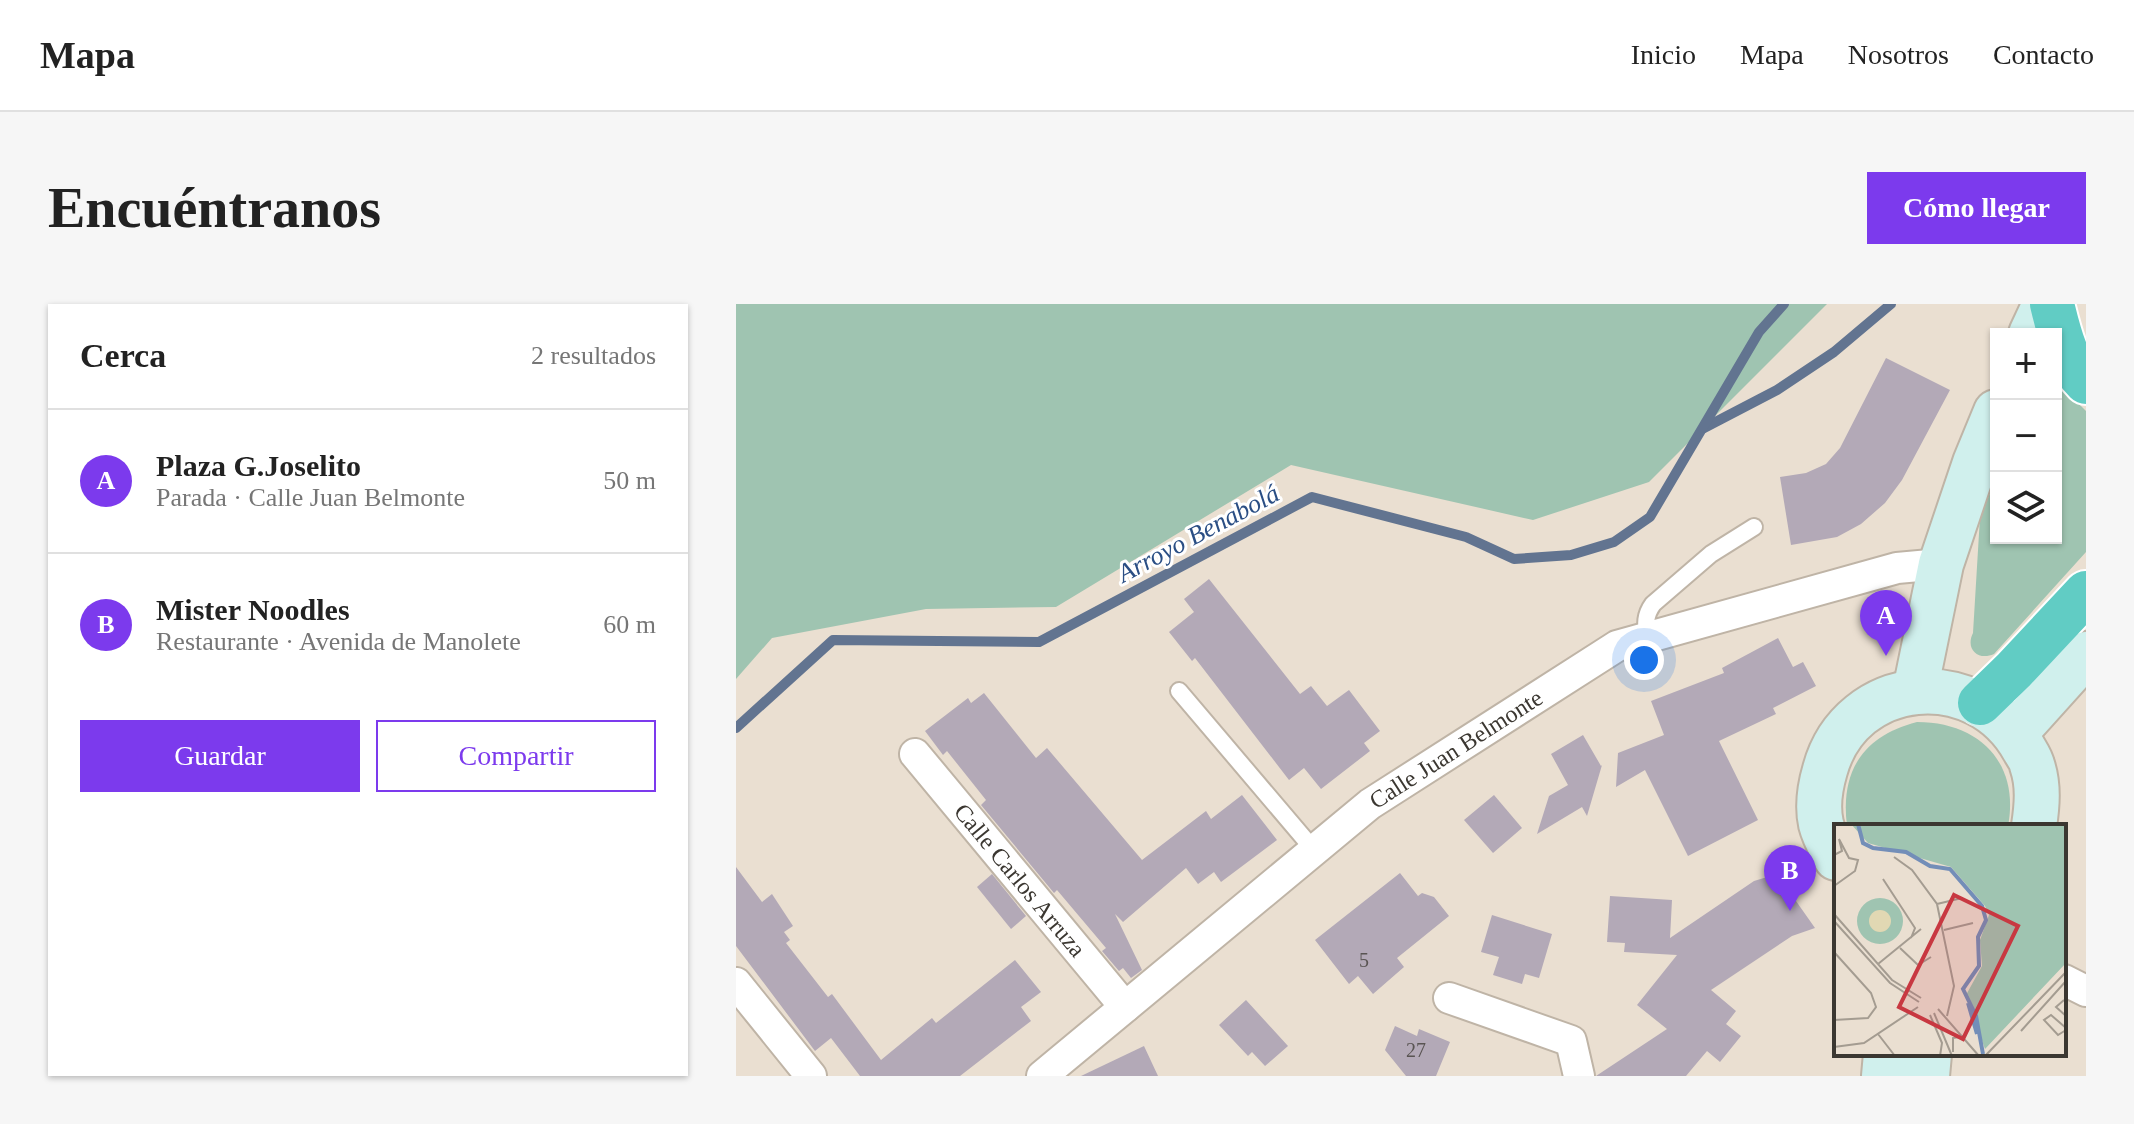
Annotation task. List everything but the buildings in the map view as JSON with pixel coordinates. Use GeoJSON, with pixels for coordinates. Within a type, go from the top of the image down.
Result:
{"type":"FeatureCollection","features":[{"type":"Feature","properties":{"kind":"highway"},"geometry":{"type":"LineString","coordinates":[[2052,304],[2061,341],[2076,372],[2086,382]]}},
{"type":"Feature","properties":{"kind":"highway"},"geometry":{"type":"LineString","coordinates":[[1980,703],[2086,593]]}},
{"type":"Feature","properties":{"kind":"street"},"geometry":{"type":"LineString","coordinates":[[2034,328],[2045,304]]}},
{"type":"Feature","properties":{"kind":"street"},"geometry":{"type":"LineString","coordinates":[[1915,691],[1941,564],[1990,427]]}},
{"type":"Feature","properties":{"kind":"street","name":"Calle Juan Belmonte"},"geometry":{"type":"LineString","coordinates":[[1042,1076],[1370,804],[1617,646],[1897,568],[1941,564]]}},
{"type":"Feature","properties":{"kind":"street"},"geometry":{"type":"LineString","coordinates":[[2015,733],[2086,654]]}},
{"type":"Feature","properties":{"kind":"street"},"geometry":{"type":"LineString","coordinates":[[1834,854],[1821,825],[1820,788],[1829,753],[1850,723],[1870,708],[1880,701],[1915,691],[1949,692],[1980,703],[1999,716],[2015,733],[2032,764],[2038,800],[2034,824]]}},
{"type":"Feature","properties":{"kind":"street","name":"Calle Carlos Arruza"},"geometry":{"type":"LineString","coordinates":[[915,754],[1125,1007]]}},
{"type":"Feature","properties":{"kind":"street"},"geometry":{"type":"LineString","coordinates":[[2066,981],[2086,991]]}},
{"type":"Feature","properties":{"kind":"street"},"geometry":{"type":"LineString","coordinates":[[736,983],[811,1076]]}},
{"type":"Feature","properties":{"kind":"street"},"geometry":{"type":"LineString","coordinates":[[1449,998],[1571,1041],[1579,1076]]}},
{"type":"Feature","properties":{"kind":"street"},"geometry":{"type":"LineString","coordinates":[[1884,1076],[1886,1056]]}},
{"type":"Feature","properties":{"kind":"street"},"geometry":{"type":"LineString","coordinates":[[1927,1076],[1929,1056]]}},
{"type":"Feature","properties":{"kind":"lane"},"geometry":{"type":"LineString","coordinates":[[1648,637],[1646,617],[1653,604],[1711,554],[1754,527]]}},
{"type":"Feature","properties":{"kind":"lane"},"geometry":{"type":"LineString","coordinates":[[1179,691],[1314,850]]}},
{"type":"Feature","properties":{"kind":"green space"},"geometry":{"type":"Polygon","coordinates":[[[736,304],[1827,304],[1649,482],[1533,520],[1291,465],[1056,607],[926,609],[772,638],[736,679],[736,304]]]}},
{"type":"Feature","properties":{"kind":"green space"},"geometry":{"type":"Polygon","coordinates":[[[2062,386],[2086,411],[2086,552],[1994,654],[1988,656],[1978,655],[1971,644],[1980,517],[1990,493],[1990,544],[2062,544],[2062,386]]]}},
{"type":"Feature","properties":{"kind":"green space"},"geometry":{"type":"Polygon","coordinates":[[[1917,722],[1939,724],[1959,729],[1990,750],[2001,765],[2008,783],[2008,824],[1847,824],[1847,789],[1859,759],[1882,736],[1917,722]]]}},
{"type":"Feature","properties":{"kind":"waterway","name":"Arroyo Benabolá"},"geometry":{"type":"LineString","coordinates":[[736,728],[833,640],[1039,642],[1312,497],[1466,537],[1514,559],[1571,555],[1614,542],[1650,517],[1759,332],[1784,304]]}},
{"type":"Feature","properties":{"kind":"waterway","name":"Arroyo Benabolá"},"geometry":{"type":"LineString","coordinates":[[1704,428],[1777,390],[1834,352],[1891,304]]}},
{"type":"Feature","properties":{"kind":"place","name":"Plaza G.Joselito"},"geometry":{"type":"Point","coordinates":[1886,656]}},
{"type":"Feature","properties":{"kind":"place","name":"Mister Noodles"},"geometry":{"type":"Point","coordinates":[1790,911]}}]}
